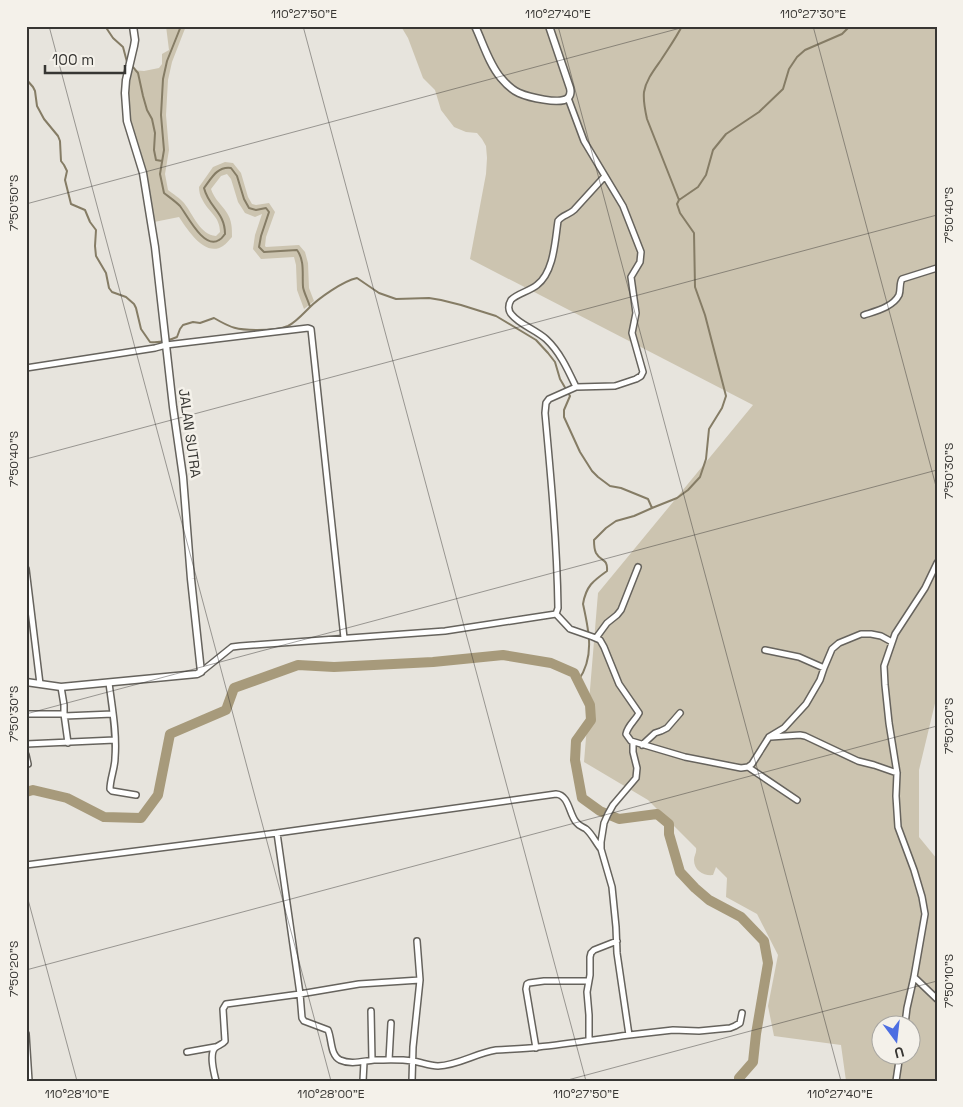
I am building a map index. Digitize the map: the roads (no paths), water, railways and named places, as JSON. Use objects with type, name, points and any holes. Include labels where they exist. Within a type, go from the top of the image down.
[{"type":"street","name":"JALAN SUTRA","points":[[133,26],[135,40],[125,93],[127,121],[140,162],[155,247],[183,477],[201,672]]},
{"type":"street","points":[[475,26],[492,65],[500,78],[510,88],[526,96],[559,101],[568,98],[571,92],[549,26]]},
{"type":"street","points":[[556,614],[558,608],[558,572],[545,413],[546,403],[549,399],[571,390],[614,386],[636,379],[641,376],[642,372],[632,333],[636,313],[631,277],[640,262],[641,252],[622,206],[584,140],[568,98]]},
{"type":"street","points":[[571,390],[565,364],[555,348],[545,338],[512,315],[509,305],[513,298],[534,288],[547,274],[552,261],[558,221],[574,210],[605,176]]},
{"type":"street","points":[[864,315],[882,309],[891,303],[899,294],[902,279],[937,268]]},
{"type":"street","points":[[26,368],[155,348],[166,342],[311,329],[344,638]]},
{"type":"street","points":[[906,1014],[925,914],[914,870],[898,826],[897,773],[889,723],[884,666],[892,642],[937,563]]},
{"type":"street","points":[[595,638],[607,622],[621,610],[638,566]]},
{"type":"street","points":[[26,568],[40,684]]},
{"type":"street","points":[[26,682],[61,687],[197,674],[232,648],[240,646],[445,631],[556,614]]},
{"type":"street","points":[[556,614],[570,630],[600,640],[619,684],[638,713],[636,719],[627,728],[627,737],[633,742],[685,758],[741,768],[748,767],[797,800]]},
{"type":"street","points":[[748,767],[769,738],[784,728],[806,704],[820,680],[832,650],[839,642],[861,634],[871,634],[881,636],[892,642]]},
{"type":"street","points":[[765,650],[798,657],[824,668]]},
{"type":"street","points":[[108,683],[115,740],[115,758],[110,789],[136,795]]},
{"type":"street","points":[[61,687],[68,742]]},
{"type":"street","points":[[642,745],[655,733],[667,728],[680,713]]},
{"type":"street","points":[[26,714],[113,714]]},
{"type":"street","points":[[769,738],[805,736],[858,761],[897,773]]},
{"type":"street","points":[[26,744],[115,740]]},
{"type":"street","points":[[600,849],[604,823],[608,814],[613,805],[636,778],[637,768],[633,752],[633,742]]},
{"type":"street","points":[[26,754],[28,764]]},
{"type":"street","points":[[26,865],[277,834],[560,794],[564,797],[578,824],[591,834],[600,849],[612,887],[617,954],[629,1035]]},
{"type":"street","points":[[277,834],[302,1018],[304,1021],[328,1030],[333,1053],[340,1060],[347,1062],[372,1060],[412,1061],[438,1066],[468,1060],[480,1053],[487,1052],[536,1048],[673,1030],[699,1031],[730,1028],[740,1023],[742,1013]]},
{"type":"street","points":[[412,1081],[412,1061],[420,980],[416,941]]},
{"type":"street","points":[[589,1040],[587,992],[591,953],[616,941]]},
{"type":"street","points":[[914,977],[937,999]]},
{"type":"street","points":[[187,1052],[216,1047],[225,1041],[223,1009],[226,1004],[359,984],[420,980]]},
{"type":"street","points":[[536,1048],[526,989],[527,984],[544,981],[588,981]]},
{"type":"street","points":[[371,1011],[372,1060]]},
{"type":"street","points":[[389,1060],[391,1023]]},
{"type":"street","points":[[26,1034],[28,1081]]},
{"type":"street","points":[[216,1047],[212,1052],[216,1081]]},
{"type":"street","points":[[363,1081],[364,1062]]},
{"type":"street","points":[[896,1081],[899,1064]]},
{"type":"waterway","points":[[105,26],[113,38],[123,47],[128,63]]},
{"type":"waterway","points":[[181,26],[167,61],[163,79],[161,115],[164,150],[160,174],[164,193],[180,206],[202,236],[213,242],[219,240],[225,234],[222,220],[209,201],[204,188],[218,171],[231,168],[237,176],[244,199],[249,208],[256,210],[266,208],[269,212],[259,247],[264,252],[297,250],[300,254],[303,287],[310,307]]},
{"type":"waterway","points":[[652,508],[677,498],[688,490],[700,477],[706,459],[709,429],[722,408],[726,396],[705,315],[695,287],[694,233],[680,213],[677,204],[679,200],[647,119],[644,105],[644,92],[648,79],[682,26]]},
{"type":"waterway","points":[[679,200],[698,187],[706,175],[713,150],[726,134],[759,112],[783,89],[789,69],[797,57],[805,50],[842,34],[850,26]]},
{"type":"waterway","points":[[132,66],[138,73],[147,110],[152,119],[155,133],[154,150],[156,160],[162,161]]},
{"type":"waterway","points":[[26,79],[35,91],[37,106],[44,119],[60,141],[61,161],[67,171],[65,180],[71,204],[85,210],[96,230],[96,256],[106,273],[109,288],[112,292],[126,297],[134,304],[141,329],[150,342],[167,341],[177,337],[183,325],[193,322],[200,323],[214,318],[234,328],[244,330],[269,330],[288,326],[332,290],[357,278],[379,293],[396,299],[429,298],[441,300],[496,316],[536,340],[548,353],[555,362],[560,379],[570,396],[564,410],[564,417],[580,452],[592,471],[610,486],[621,488],[648,499],[652,508],[616,521],[594,540],[595,551],[605,562],[607,571],[591,584],[584,598],[583,604],[589,634],[589,653],[587,663],[578,681]]},
{"type":"waterway","points":[[26,792],[33,790],[67,798],[104,817],[141,818],[158,795],[170,734],[226,710],[234,688],[298,665],[334,667],[433,662],[503,655],[551,663],[574,673],[590,705],[591,720],[576,741],[575,760],[582,798],[600,811],[619,819],[657,814],[669,824],[669,834],[680,872],[709,900],[741,917],[764,941],[768,963],[753,1062],[739,1078],[740,1081]]}]
